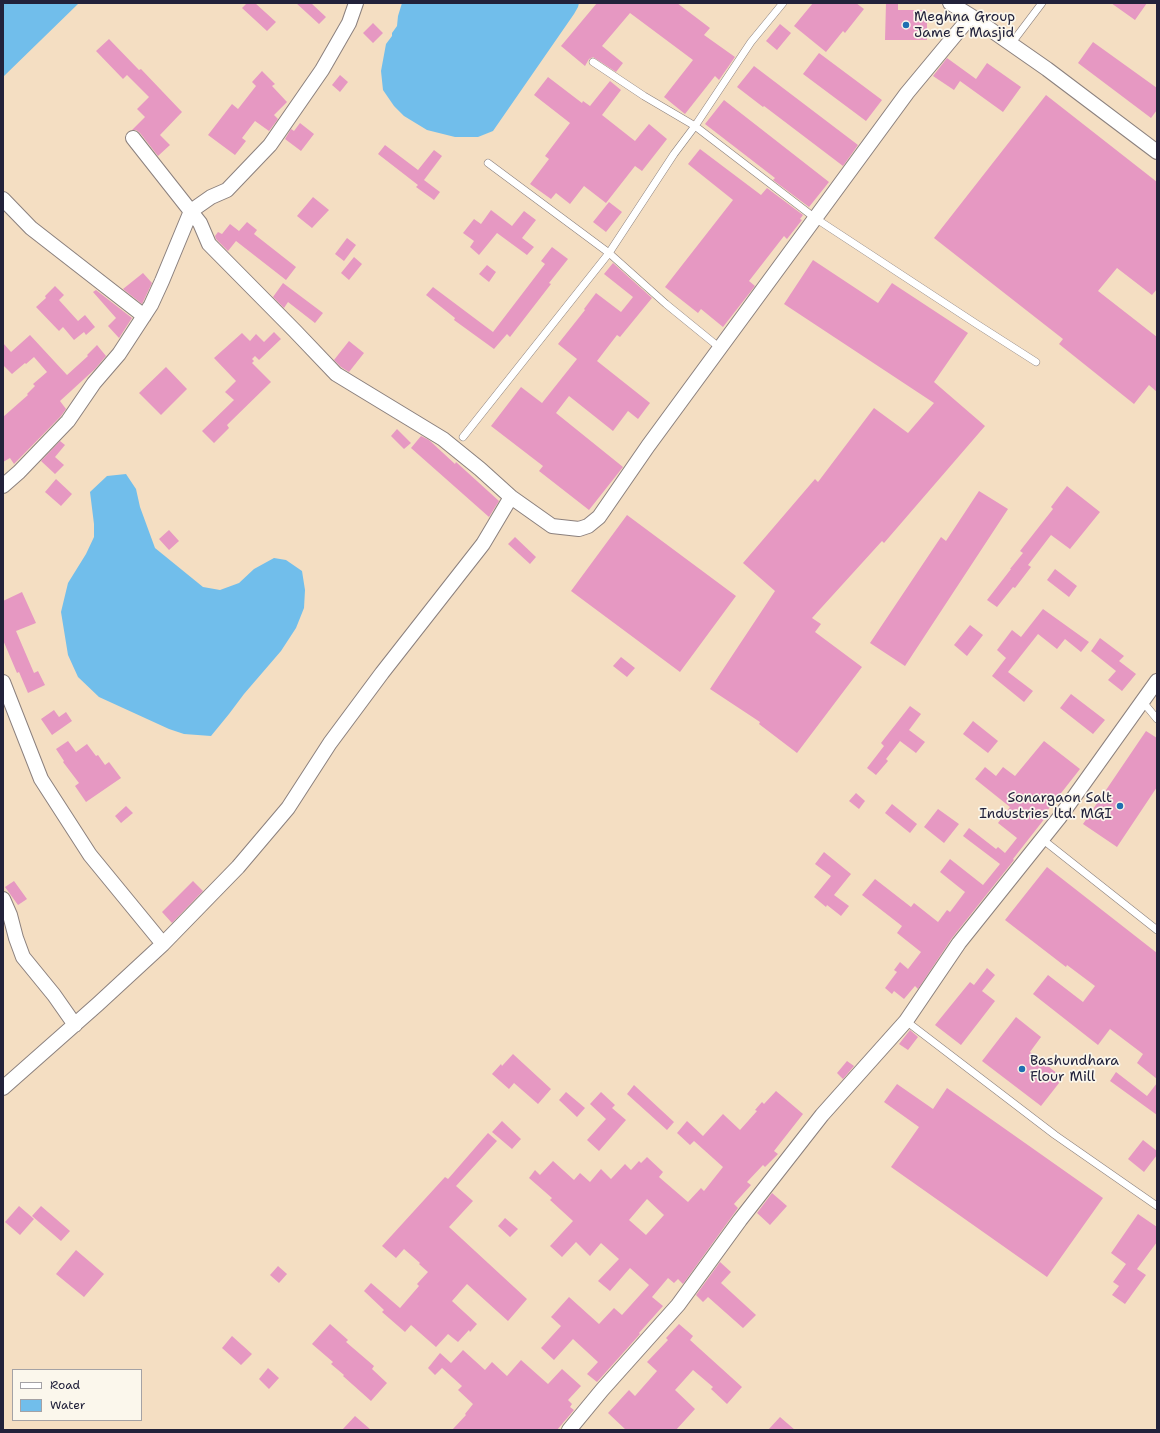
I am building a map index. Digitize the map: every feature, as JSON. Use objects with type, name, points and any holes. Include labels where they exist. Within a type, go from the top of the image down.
[{"type":"street","points":[[3,486],[19,472],[68,421],[94,383],[119,354],[151,306],[190,211],[211,197],[227,190],[270,145],[322,70],[349,22],[356,3]]},
{"type":"street","points":[[950,3],[1047,69],[1157,152]]},
{"type":"street","points":[[133,138],[200,223],[209,244],[336,374],[443,439],[511,496],[552,526],[579,529],[588,526],[599,517],[648,446],[907,93],[971,16]]},
{"type":"street","points":[[3,199],[31,228],[144,316]]},
{"type":"street","points":[[3,1088],[75,1025],[163,944],[238,867],[288,808],[335,736],[382,673],[483,544],[511,496]]},
{"type":"street","points":[[569,1430],[602,1390],[678,1305],[740,1220],[822,1114],[906,1021],[959,944],[1063,812],[1157,681]]},
{"type":"street","points":[[3,682],[41,779],[90,855],[163,944]]},
{"type":"street","points":[[3,899],[24,957],[75,1025]]},
{"type":"lane","points":[[463,437],[609,253],[674,154],[695,126],[751,42],[783,3]]},
{"type":"lane","points":[[1011,44],[1042,3]]},
{"type":"lane","points":[[593,62],[644,96],[695,126],[815,218],[1036,362]]},
{"type":"lane","points":[[488,163],[609,253],[666,304],[720,348]]},
{"type":"lane","points":[[1142,702],[1157,719]]},
{"type":"lane","points":[[1042,839],[1157,930]]},
{"type":"lane","points":[[906,1021],[1055,1134],[1157,1206]]},
{"type":"water","points":[[3,3],[79,3],[3,77]]},
{"type":"water","points":[[402,3],[579,3],[574,14],[493,131],[478,137],[455,137],[427,130],[404,116],[394,106],[383,90],[381,71],[386,44],[397,26]]},
{"type":"water","points":[[126,474],[136,489],[140,507],[155,548],[203,587],[220,590],[239,583],[254,569],[274,558],[286,560],[302,571],[305,590],[304,608],[296,628],[281,651],[244,694],[211,736],[184,734],[169,729],[99,697],[78,677],[68,655],[61,612],[68,583],[86,554],[94,537],[90,492],[107,476]]},
{"type":"building","points":[[247,3],[255,3],[276,22],[267,31],[242,8]]},
{"type":"building","points":[[296,3],[311,3],[326,17],[319,24]]},
{"type":"building","points":[[597,3],[677,3],[710,28],[704,35],[735,57],[719,80],[715,76],[685,114],[664,97],[693,60],[630,13],[602,46],[623,63],[616,72],[593,57],[589,59],[585,66],[561,46]]},
{"type":"building","points":[[813,3],[856,3],[864,9],[845,33],[843,31],[826,52],[794,26]]},
{"type":"building","name":"Meghna Group Jame E Masjid","points":[[886,3],[898,3],[898,10],[927,10],[927,40],[885,40]]},
{"type":"building","points":[[1111,3],[1147,3],[1135,20]]},
{"type":"building","points":[[373,23],[383,33],[373,43],[363,33]]},
{"type":"building","points":[[780,24],[791,33],[777,50],[766,41]]},
{"type":"building","points":[[109,39],[139,70],[141,69],[182,112],[160,135],[170,145],[158,156],[140,133],[136,130],[132,130],[145,117],[137,109],[149,97],[127,75],[123,79],[96,51]]},
{"type":"building","points":[[1093,42],[1157,88],[1157,110],[1151,118],[1078,63]]},
{"type":"building","points":[[819,53],[882,100],[866,121],[803,74]]},
{"type":"building","points":[[947,58],[976,79],[987,63],[1021,87],[1003,112],[960,81],[954,90],[933,76]]},
{"type":"building","points":[[754,66],[858,145],[843,166],[737,87]]},
{"type":"building","points":[[262,71],[275,84],[272,86],[287,102],[274,115],[278,119],[269,131],[255,121],[242,138],[246,141],[235,155],[208,135],[232,104],[238,109],[256,86],[252,82]]},
{"type":"building","points":[[340,75],[348,82],[340,92],[332,85]]},
{"type":"building","points":[[548,77],[582,103],[583,101],[590,106],[610,81],[621,90],[602,115],[635,141],[649,124],[667,139],[642,171],[635,166],[606,203],[584,186],[570,204],[556,193],[551,199],[530,184],[549,159],[545,156],[570,123],[534,95]]},
{"type":"building","points":[[1046,95],[1157,182],[1157,289],[1152,295],[1117,268],[1098,291],[1157,337],[1157,392],[1149,385],[1134,404],[1059,344],[1063,339],[934,238]]},
{"type":"building","points":[[724,100],[829,182],[809,207],[773,180],[775,178],[705,124]]},
{"type":"building","points":[[300,123],[314,134],[301,151],[285,139],[291,129],[294,131]]},
{"type":"building","points":[[385,145],[418,170],[434,150],[442,156],[424,180],[440,192],[434,200],[416,187],[418,185],[378,154]]},
{"type":"building","points":[[700,149],[761,195],[767,188],[803,215],[800,219],[802,220],[787,239],[784,236],[749,281],[755,286],[723,327],[701,309],[698,313],[665,287],[733,200],[688,164]]},
{"type":"building","points":[[313,197],[329,210],[312,228],[297,216]]},
{"type":"building","points":[[609,202],[622,212],[606,232],[593,222]]},
{"type":"building","points":[[491,210],[512,226],[524,211],[536,220],[522,238],[534,247],[527,255],[497,233],[479,255],[470,247],[474,241],[463,233],[474,219],[481,224]]},
{"type":"building","points":[[247,222],[257,230],[254,234],[296,267],[286,280],[236,241],[228,251],[216,239],[215,236],[218,232],[222,234],[230,224],[239,231]]},
{"type":"building","points":[[347,238],[356,245],[344,261],[335,254]]},
{"type":"building","points":[[552,247],[568,259],[549,283],[551,284],[510,337],[507,334],[494,349],[454,320],[455,318],[426,295],[433,287],[493,332],[545,264],[541,261]]},
{"type":"building","points":[[354,257],[362,264],[349,280],[341,273]]},
{"type":"building","points":[[813,260],[878,303],[892,283],[968,333],[934,382],[985,426],[884,543],[882,541],[812,618],[821,624],[815,632],[862,667],[797,753],[759,724],[760,722],[710,689],[775,591],[743,563],[815,479],[818,482],[874,408],[908,433],[934,403],[784,304]]},
{"type":"building","points":[[613,263],[652,298],[620,337],[617,335],[597,361],[650,403],[638,419],[628,411],[613,431],[569,396],[556,413],[623,467],[589,510],[539,471],[543,466],[491,426],[521,387],[542,403],[577,359],[558,344],[585,310],[584,309],[596,293],[621,312],[633,297],[604,274]]},
{"type":"building","points":[[487,265],[496,272],[489,282],[479,274]]},
{"type":"building","points":[[143,273],[152,283],[142,304],[123,289]]},
{"type":"building","points":[[283,283],[323,313],[315,323],[288,302],[284,308],[273,297]]},
{"type":"building","points":[[55,286],[64,295],[59,300],[78,321],[85,315],[95,327],[86,335],[84,332],[74,340],[63,327],[59,331],[36,307],[46,298],[45,296]]},
{"type":"building","points":[[96,290],[132,318],[119,338],[108,326],[116,318],[93,292]]},
{"type":"building","points":[[274,332],[281,339],[259,360],[255,356],[252,359],[254,361],[252,363],[271,382],[227,425],[229,428],[214,443],[202,431],[234,400],[225,392],[236,381],[214,358],[242,333],[250,341],[256,334],[264,342]]},
{"type":"building","points":[[30,335],[67,375],[88,356],[87,355],[97,345],[106,356],[95,369],[60,401],[66,409],[61,416],[14,464],[10,458],[3,462],[3,417],[28,395],[27,394],[35,386],[33,384],[47,372],[34,357],[12,374],[3,365],[3,343],[11,352]]},
{"type":"building","points":[[349,341],[364,353],[349,372],[334,360]]},
{"type":"building","points":[[166,367],[187,389],[161,415],[139,393]]},
{"type":"building","points":[[397,429],[411,443],[404,449],[391,436]]},
{"type":"building","points":[[421,436],[429,440],[455,464],[456,462],[499,501],[489,517],[411,448]]},
{"type":"building","points":[[60,441],[65,445],[55,457],[64,465],[55,474],[41,461]]},
{"type":"building","points":[[56,479],[72,494],[61,506],[45,492]]},
{"type":"building","points":[[1067,486],[1100,512],[1070,549],[1051,535],[1028,565],[1031,567],[1015,588],[1013,587],[997,607],[987,600],[1023,553],[1020,551],[1053,509],[1051,507]]},
{"type":"building","points":[[979,491],[1008,509],[905,666],[870,643],[941,537],[946,541]]},
{"type":"building","points":[[627,515],[736,596],[680,672],[571,591]]},
{"type":"building","points":[[169,530],[179,541],[169,550],[159,539]]},
{"type":"building","points":[[515,537],[536,557],[530,564],[508,544]]},
{"type":"building","points":[[1055,569],[1077,586],[1069,597],[1047,580]]},
{"type":"building","points":[[22,592],[36,623],[16,631],[34,673],[38,671],[45,685],[28,693],[19,672],[17,673],[3,640],[3,601]]},
{"type":"building","points":[[1043,609],[1089,642],[1081,652],[1065,639],[1057,649],[1038,634],[1008,672],[1033,691],[1024,702],[992,676],[1006,658],[997,650],[1012,630],[1021,637]]},
{"type":"building","points":[[970,625],[983,635],[967,656],[954,645]]},
{"type":"building","points":[[1100,638],[1124,656],[1119,661],[1136,674],[1122,691],[1108,680],[1116,671],[1091,651]]},
{"type":"building","points":[[621,657],[635,668],[627,677],[613,666]]},
{"type":"building","points":[[1071,694],[1105,720],[1093,734],[1060,708]]},
{"type":"building","points":[[910,706],[921,714],[909,730],[925,742],[916,753],[900,741],[886,759],[888,761],[876,775],[867,768],[884,746],[881,743]]},
{"type":"building","points":[[54,710],[59,717],[66,712],[72,721],[52,735],[41,719]]},
{"type":"building","points":[[973,721],[998,741],[988,753],[963,734]]},
{"type":"building","name":"Sonargaon Salt Industries ltd. MGI","points":[[1146,731],[1157,738],[1157,787],[1117,847],[1083,824]]},
{"type":"building","points":[[68,741],[76,752],[87,744],[105,765],[109,762],[121,778],[86,802],[75,786],[79,783],[63,762],[64,761],[56,749]]},
{"type":"building","points":[[1044,741],[1080,769],[1047,811],[1049,813],[1013,859],[1014,860],[952,938],[918,989],[915,986],[904,999],[894,991],[892,994],[885,988],[897,972],[894,970],[900,962],[908,969],[921,952],[897,933],[902,926],[862,895],[875,879],[911,907],[914,903],[938,922],[947,910],[950,912],[965,892],[940,872],[950,859],[983,885],[1000,864],[963,836],[969,828],[996,849],[998,847],[1005,853],[1017,838],[998,823],[1010,807],[975,779],[985,767],[996,776],[1003,767],[1015,776]]},
{"type":"building","points":[[856,793],[865,801],[859,809],[849,801]]},
{"type":"building","points":[[892,804],[917,824],[910,833],[885,813]]},
{"type":"building","points":[[126,806],[133,813],[121,823],[115,816]]},
{"type":"building","points":[[938,809],[959,824],[944,843],[924,827]]},
{"type":"building","points":[[824,852],[851,874],[834,895],[849,906],[841,916],[827,905],[826,907],[814,897],[831,876],[815,864]]},
{"type":"building","points":[[1047,867],[1157,953],[1157,1079],[1137,1063],[1143,1054],[1110,1029],[1098,1045],[1033,994],[1048,975],[1083,1002],[1095,986],[1067,965],[1066,967],[1005,920]]},
{"type":"building","points":[[14,881],[27,899],[18,905],[5,887]]},
{"type":"building","points":[[193,881],[203,891],[172,923],[162,912]]},
{"type":"building","points":[[987,968],[995,975],[982,991],[995,1001],[961,1045],[935,1025],[970,982],[974,985]]},
{"type":"building","name":"Bashundhara Flour Mill","points":[[1016,1017],[1041,1037],[1030,1052],[1063,1078],[1041,1106],[982,1061]]},
{"type":"building","points":[[910,1030],[918,1037],[908,1050],[899,1044]]},
{"type":"building","points":[[513,1054],[551,1089],[538,1104],[514,1083],[509,1089],[492,1074]]},
{"type":"building","points":[[847,1061],[854,1066],[843,1079],[837,1073]]},
{"type":"building","points":[[1116,1072],[1147,1096],[1157,1083],[1157,1115],[1110,1081]]},
{"type":"building","points":[[897,1084],[933,1109],[947,1088],[1103,1198],[1047,1277],[891,1167],[919,1127],[884,1102]]},
{"type":"building","points":[[634,1085],[674,1122],[667,1130],[627,1094]]},
{"type":"building","points":[[776,1091],[803,1114],[774,1151],[778,1154],[765,1167],[763,1165],[747,1182],[751,1185],[734,1204],[738,1208],[683,1284],[678,1279],[674,1283],[668,1278],[652,1297],[663,1306],[597,1382],[587,1374],[598,1362],[573,1339],[554,1360],[541,1348],[561,1326],[551,1317],[569,1297],[599,1324],[614,1308],[622,1315],[649,1285],[630,1268],[610,1291],[598,1281],[619,1259],[601,1243],[590,1256],[576,1242],[562,1257],[550,1246],[573,1221],[550,1200],[552,1198],[529,1178],[535,1170],[540,1175],[553,1161],[574,1180],[580,1173],[590,1182],[601,1169],[611,1179],[625,1164],[631,1170],[639,1161],[641,1163],[647,1157],[663,1172],[659,1177],[688,1202],[701,1188],[704,1191],[723,1167],[694,1141],[690,1145],[677,1133],[687,1121],[703,1136],[723,1114],[740,1130],[757,1111],[755,1110],[762,1102],[764,1104]],"holes":[[[647,1199],[664,1215],[646,1235],[629,1220]]]},
{"type":"building","points":[[566,1092],[585,1108],[577,1117],[559,1100]]},
{"type":"building","points":[[601,1092],[615,1105],[612,1108],[626,1120],[599,1151],[587,1140],[606,1119],[590,1104]]},
{"type":"building","points":[[502,1121],[521,1139],[512,1149],[492,1132]]},
{"type":"building","points":[[488,1133],[497,1141],[456,1186],[473,1201],[449,1227],[527,1299],[508,1321],[467,1284],[452,1301],[477,1324],[458,1342],[448,1334],[436,1347],[411,1325],[405,1332],[382,1312],[384,1310],[364,1291],[371,1283],[400,1308],[419,1286],[417,1284],[428,1272],[419,1264],[420,1263],[404,1249],[396,1258],[382,1246],[445,1177],[448,1179]]},
{"type":"building","points":[[1143,1140],[1157,1151],[1157,1155],[1144,1172],[1128,1159]]},
{"type":"building","points":[[772,1193],[787,1206],[770,1225],[757,1213]]},
{"type":"building","points":[[19,1206],[34,1219],[20,1235],[5,1222]]},
{"type":"building","points":[[41,1206],[70,1231],[61,1241],[32,1216]]},
{"type":"building","points":[[1138,1214],[1157,1227],[1157,1242],[1137,1269],[1146,1275],[1125,1304],[1112,1295],[1119,1286],[1113,1282],[1126,1264],[1111,1253]]},
{"type":"building","points":[[505,1218],[518,1229],[510,1237],[498,1226]]},
{"type":"building","points":[[76,1250],[104,1274],[84,1297],[56,1274]]},
{"type":"building","points":[[720,1262],[731,1272],[721,1283],[756,1315],[743,1328],[708,1297],[703,1302],[696,1295]]},
{"type":"building","points":[[278,1266],[287,1274],[279,1283],[270,1275]]},
{"type":"building","points":[[330,1324],[348,1340],[346,1342],[374,1366],[372,1369],[387,1383],[371,1401],[331,1364],[333,1362],[312,1344]]},
{"type":"building","points":[[679,1324],[693,1336],[690,1340],[742,1387],[727,1404],[711,1389],[713,1387],[693,1370],[675,1390],[695,1409],[676,1430],[626,1430],[608,1413],[629,1390],[635,1396],[657,1371],[647,1362],[668,1340],[666,1338]]},
{"type":"building","points":[[232,1336],[252,1354],[241,1365],[222,1348]]},
{"type":"building","points":[[463,1350],[485,1370],[492,1362],[507,1376],[521,1360],[548,1384],[562,1369],[581,1386],[568,1400],[572,1404],[570,1407],[574,1410],[557,1430],[452,1430],[466,1415],[465,1414],[473,1404],[458,1390],[462,1386],[442,1368],[435,1375],[428,1368],[440,1353],[451,1363]]},
{"type":"building","points":[[268,1368],[279,1378],[269,1389],[259,1379]]},
{"type":"building","points":[[355,1416],[371,1430],[342,1430]]},
{"type":"building","points":[[780,1417],[795,1430],[768,1430]]},
{"type":"place","name":"Meghna Group Jame E Masjid","points":[[906,25]]},
{"type":"place","name":"Sonargaon Salt Industries ltd. MGI","points":[[1120,806]]},
{"type":"place","name":"Bashundhara Flour Mill","points":[[1022,1069]]}]
